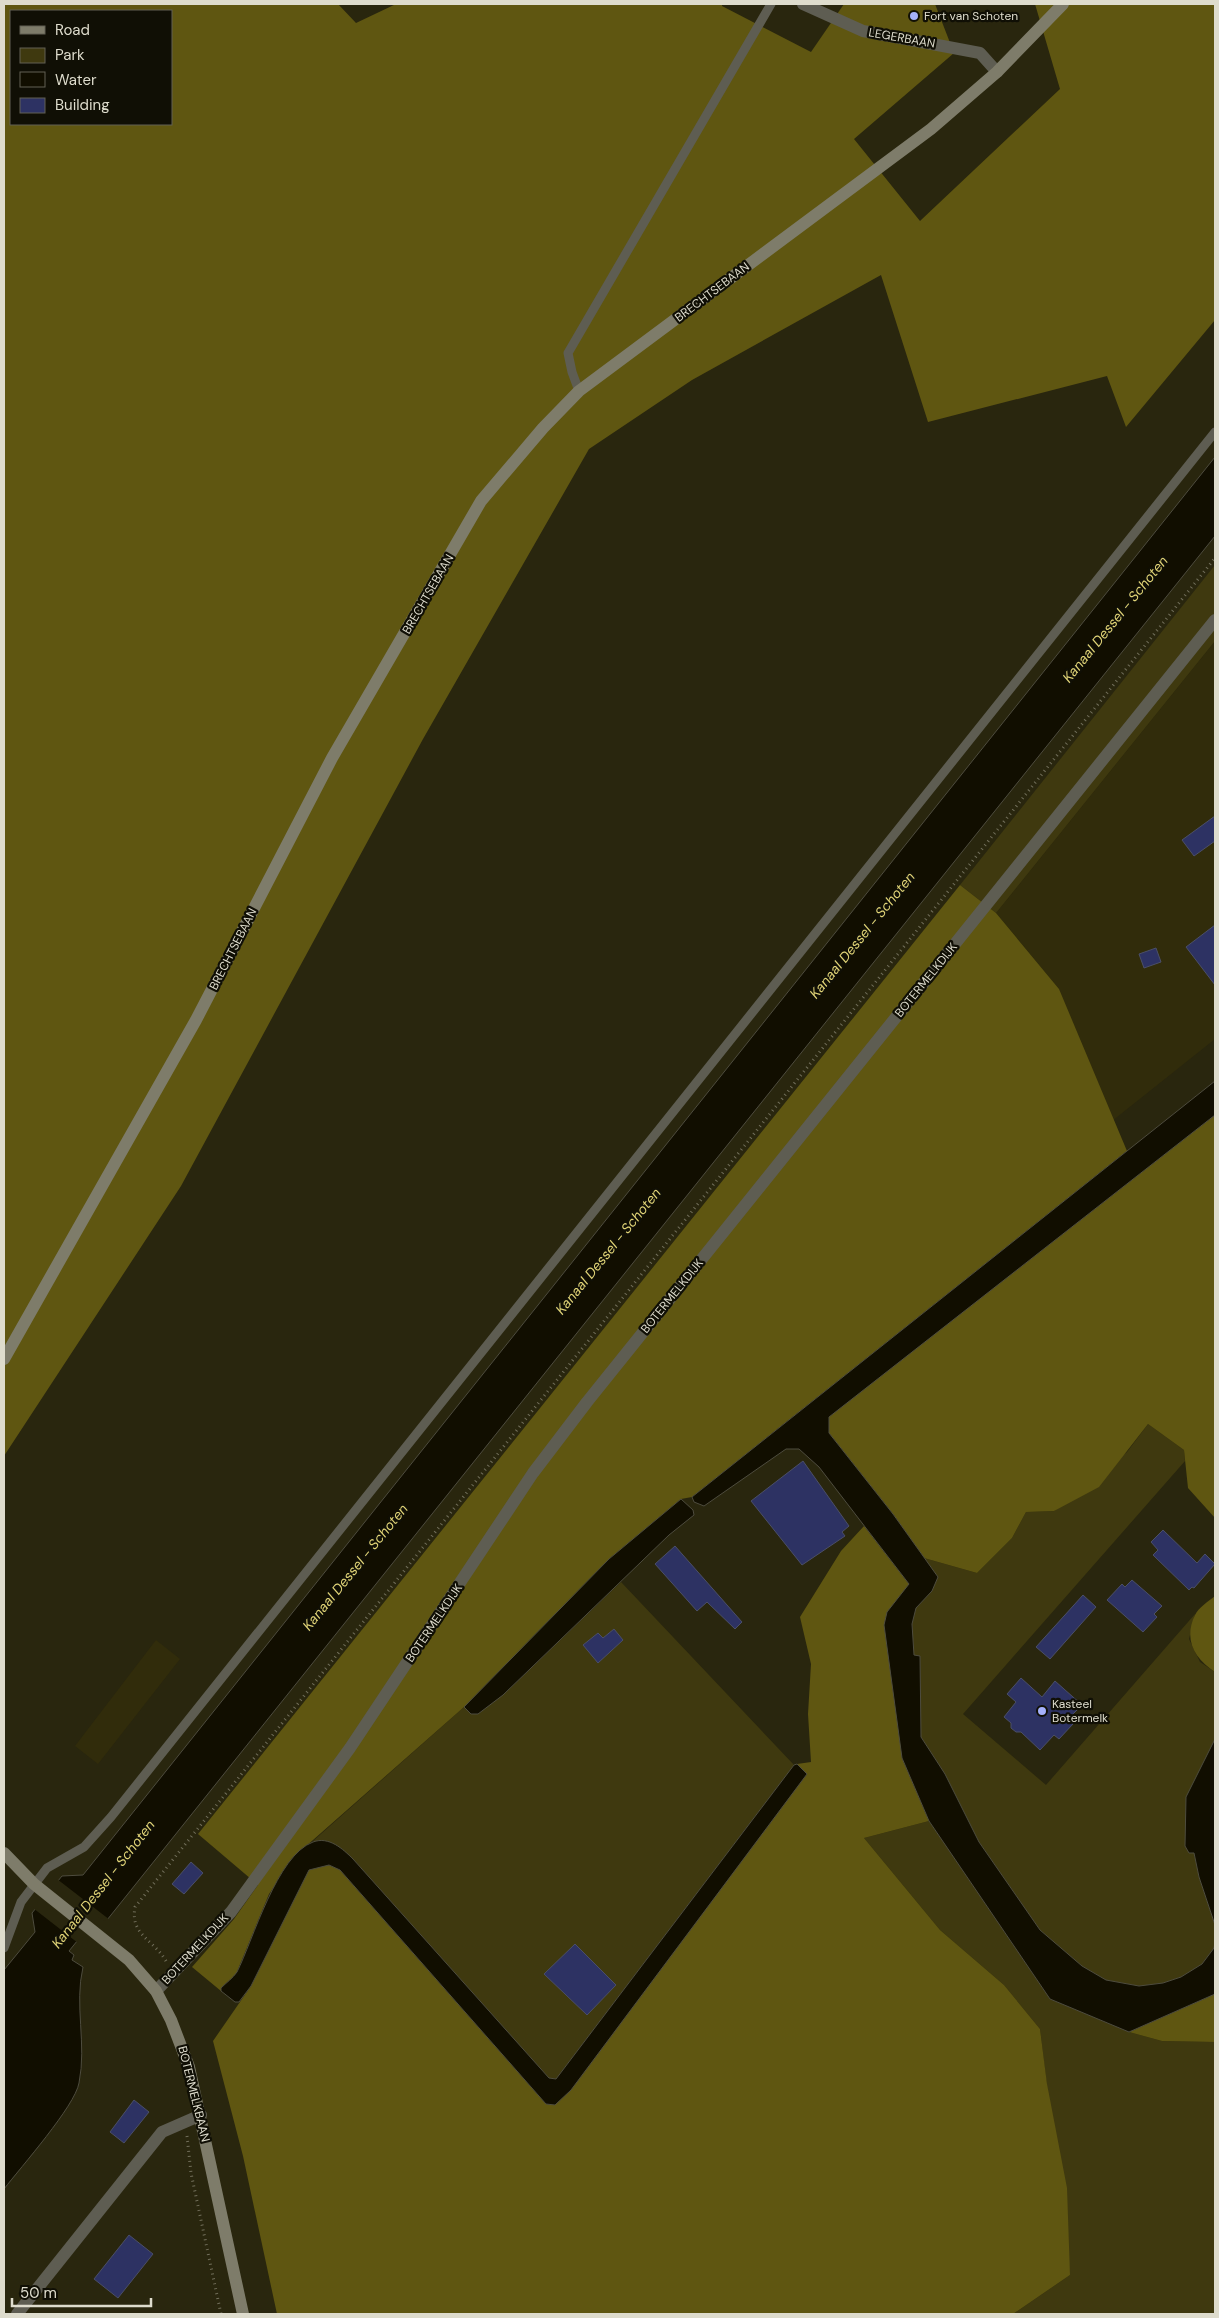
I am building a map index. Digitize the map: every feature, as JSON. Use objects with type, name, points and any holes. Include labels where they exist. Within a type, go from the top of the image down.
[{"type":"main road","name":"BRECHTSEBAAN","points":[[4,1359],[196,1020],[332,758],[481,501],[543,428],[579,391],[931,129],[998,72],[1063,4]]},
{"type":"main road","name":"BOTERMELKBAAN","points":[[4,1853],[39,1888],[129,1960],[156,1991],[182,2046],[201,2115],[244,2314]]},
{"type":"street","name":"LEGERBAAN","points":[[803,4],[863,31],[980,53],[998,72]]},
{"type":"street","name":"BOTERMELKDIJK","points":[[156,1991],[231,1912],[350,1748],[533,1473],[587,1402],[1215,620]]},
{"type":"street","points":[[17,2314],[158,2136],[171,2127],[201,2115]]},
{"type":"lane","points":[[579,391],[568,353],[771,4]]},
{"type":"lane","points":[[4,1948],[21,1902],[39,1888],[47,1868],[84,1847],[111,1817],[1215,432]]},
{"type":"path","points":[[156,1991],[166,1962],[161,1952],[136,1929],[133,1918],[135,1907],[1215,558]]},
{"type":"path","points":[[186,2134],[191,2173],[221,2314]]},
{"type":"shaded area","points":[[4,4],[338,4],[356,23],[396,4],[722,4],[722,6],[811,52],[844,4],[935,4],[954,53],[854,139],[920,221],[1060,89],[1035,4],[1215,4],[1215,320],[1126,427],[1107,376],[928,422],[881,275],[692,380],[589,449],[423,739],[181,1186],[4,1456]]},
{"type":"shaded area","points":[[1215,641],[1215,1039],[1092,1137],[1059,989],[996,913]]},
{"type":"shaded area","points":[[960,885],[996,913],[1059,989],[1127,1151],[692,1497],[681,1499],[609,1559],[464,1707],[296,1855],[269,1894],[236,1974],[221,1988],[221,1991],[192,1967],[234,1919],[258,1885],[198,1834]]},
{"type":"shaded area","points":[[1215,1115],[1215,1518],[1188,1488],[1184,1450],[1148,1424],[1099,1487],[1054,1511],[1026,1512],[1012,1538],[977,1573],[924,1558],[893,1514],[829,1433],[829,1416]]},
{"type":"shaded area","points":[[864,1526],[909,1584],[902,1758],[929,1821],[864,1838],[940,1930],[1004,1985],[1040,2029],[1047,2084],[1067,2188],[1070,2275],[1013,2314],[277,2314],[243,2156],[213,2041],[251,1986],[309,1869],[329,1865],[340,1870],[546,2104],[807,1774],[797,1764],[811,1762],[808,1714],[811,1664],[800,1617],[841,1551]]},
{"type":"shaded area","points":[[1215,1596],[1215,1672],[1197,1655],[1193,1648],[1190,1633],[1196,1612]]},
{"type":"shaded area","points":[[156,1640],[180,1659],[98,1764],[75,1746]]},
{"type":"shaded area","points":[[1215,1994],[1215,2042],[1162,2041],[1129,2032]]},
{"type":"green space","points":[[1215,565],[1215,641],[996,913],[960,885]]},
{"type":"green space","points":[[1148,1424],[1184,1450],[1185,1461],[963,1714],[1046,1785],[1195,1614],[1189,1639],[1200,1662],[1215,1672],[1215,1739],[1194,1853],[1199,1877],[1215,1925],[1214,1948],[1202,1964],[1181,1977],[1163,1983],[1139,1986],[1106,1980],[1082,1966],[1040,1930],[979,1842],[945,1774],[921,1737],[920,1656],[914,1656],[912,1624],[916,1608],[932,1591],[928,1564],[924,1558],[977,1573],[1012,1538],[1026,1512],[1054,1511],[1127,1452]]},
{"type":"green space","points":[[621,1582],[794,1765],[556,2079],[549,2078],[353,1859],[313,1841],[464,1707],[471,1713],[503,1695]]},
{"type":"green space","points":[[929,1821],[1050,1999],[1129,2032],[1162,2041],[1215,2042],[1215,2314],[1013,2314],[1070,2275],[1040,2029],[1004,1985],[940,1930],[864,1838]]},
{"type":"water","name":"Kanaal Dessel - Schoten","points":[[1215,457],[1215,536],[107,1920],[99,1914],[69,1951],[74,1955],[72,1960],[83,1967],[80,1996],[82,2054],[79,2083],[58,2121],[4,2189],[4,1970],[35,1932],[32,1913],[62,1876],[83,1875]]},
{"type":"water","points":[[1215,1081],[1215,1115],[829,1417],[829,1433],[893,1514],[938,1577],[932,1591],[916,1608],[912,1624],[914,1655],[920,1656],[921,1737],[945,1774],[979,1842],[1040,1930],[1082,1966],[1106,1980],[1139,1986],[1163,1983],[1181,1977],[1202,1964],[1214,1948],[1215,1942],[1215,1994],[1129,2032],[1050,1999],[929,1821],[902,1758],[884,1625],[887,1612],[909,1584],[819,1467],[799,1449],[786,1449],[704,1506],[694,1502],[692,1497]]},
{"type":"water","points":[[681,1499],[693,1510],[694,1515],[669,1535],[503,1695],[478,1714],[471,1714],[464,1707],[609,1559]]},
{"type":"water","points":[[1215,1739],[1215,1925],[1199,1877],[1194,1853],[1189,1853],[1185,1846],[1186,1797]]},
{"type":"water","points":[[797,1764],[807,1774],[571,2090],[555,2105],[546,2104],[340,1870],[329,1865],[309,1870],[251,1986],[239,2002],[235,2002],[221,1991],[221,1988],[237,1972],[277,1880],[288,1863],[300,1850],[313,1842],[330,1842],[353,1859],[549,2078],[556,2079],[794,1765]]},
{"type":"pier","points":[[57,1879],[110,1920],[107,1922],[99,1917],[78,1943],[33,1908]]},
{"type":"building","points":[[1215,816],[1215,841],[1194,856],[1182,840]]},
{"type":"building","points":[[1215,925],[1215,985],[1186,947]]},
{"type":"building","points":[[1156,948],[1161,962],[1144,968],[1139,954]]},
{"type":"building","points":[[803,1461],[849,1526],[842,1532],[845,1536],[802,1565],[751,1501]]},
{"type":"building","points":[[1163,1530],[1197,1563],[1205,1554],[1215,1564],[1194,1588],[1192,1587],[1189,1590],[1153,1555],[1158,1550],[1151,1542]]},
{"type":"building","points":[[675,1546],[742,1622],[735,1629],[707,1602],[697,1611],[655,1564]]},
{"type":"building","points":[[1132,1580],[1162,1606],[1154,1614],[1157,1617],[1143,1632],[1107,1600],[1122,1584],[1125,1587]]},
{"type":"building","points":[[1083,1595],[1096,1607],[1050,1659],[1036,1647]]},
{"type":"building","points":[[614,1629],[623,1640],[598,1663],[583,1645],[598,1633],[603,1638]]},
{"type":"building","name":"Kasteel Botermelk","points":[[1021,1678],[1042,1697],[1055,1681],[1082,1705],[1068,1719],[1073,1724],[1059,1739],[1054,1735],[1040,1750],[1021,1732],[1016,1732],[1011,1728],[1011,1723],[1004,1717],[1016,1702],[1007,1694]]},
{"type":"building","points":[[191,1862],[203,1873],[184,1894],[172,1884]]},
{"type":"building","points":[[575,1944],[616,1985],[587,2015],[544,1974]]},
{"type":"building","points":[[134,2100],[149,2112],[124,2143],[110,2132]]},
{"type":"building","points":[[129,2235],[153,2254],[118,2298],[94,2279]]},
{"type":"place","name":"Fort van Schoten","points":[[914,16]]},
{"type":"place","name":"Kasteel Botermelk","points":[[1042,1711]]}]
